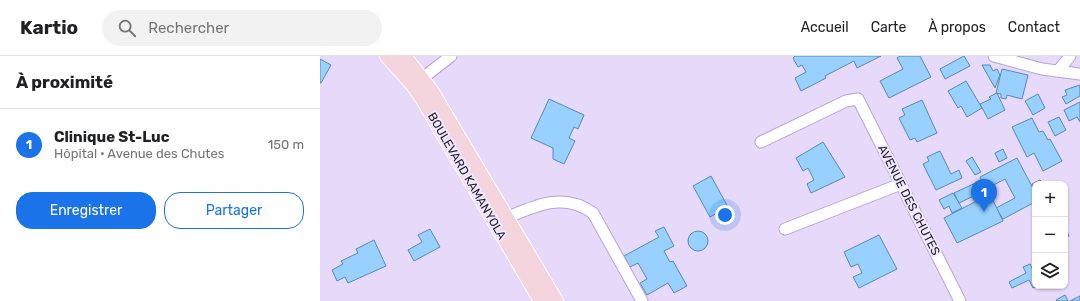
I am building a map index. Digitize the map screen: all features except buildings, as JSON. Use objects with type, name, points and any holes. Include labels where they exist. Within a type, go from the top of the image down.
[{"type":"main road","name":"BOULEVARD KAMANYOLA","points":[[387,56],[418,82]]},
{"type":"main road","name":"BOULEVARD KAMANYOLA","points":[[404,56],[501,221],[556,301]]},
{"type":"main road","name":"BOULEVARD KAMANYOLA","points":[[501,221],[541,301]]},
{"type":"street","points":[[418,82],[451,56]]},
{"type":"street","points":[[994,56],[1012,62],[1080,74]]},
{"type":"street","points":[[1058,71],[1070,56]]},
{"type":"street","name":"AVENUE DES CHUTES","points":[[761,142],[846,101],[858,99],[960,301]]},
{"type":"street","points":[[785,229],[901,184]]},
{"type":"street","points":[[501,221],[540,205],[556,201],[571,202],[584,207],[593,213],[642,301]]},
{"type":"place","name":"Clinique St-Luc","points":[[984,212]]}]
